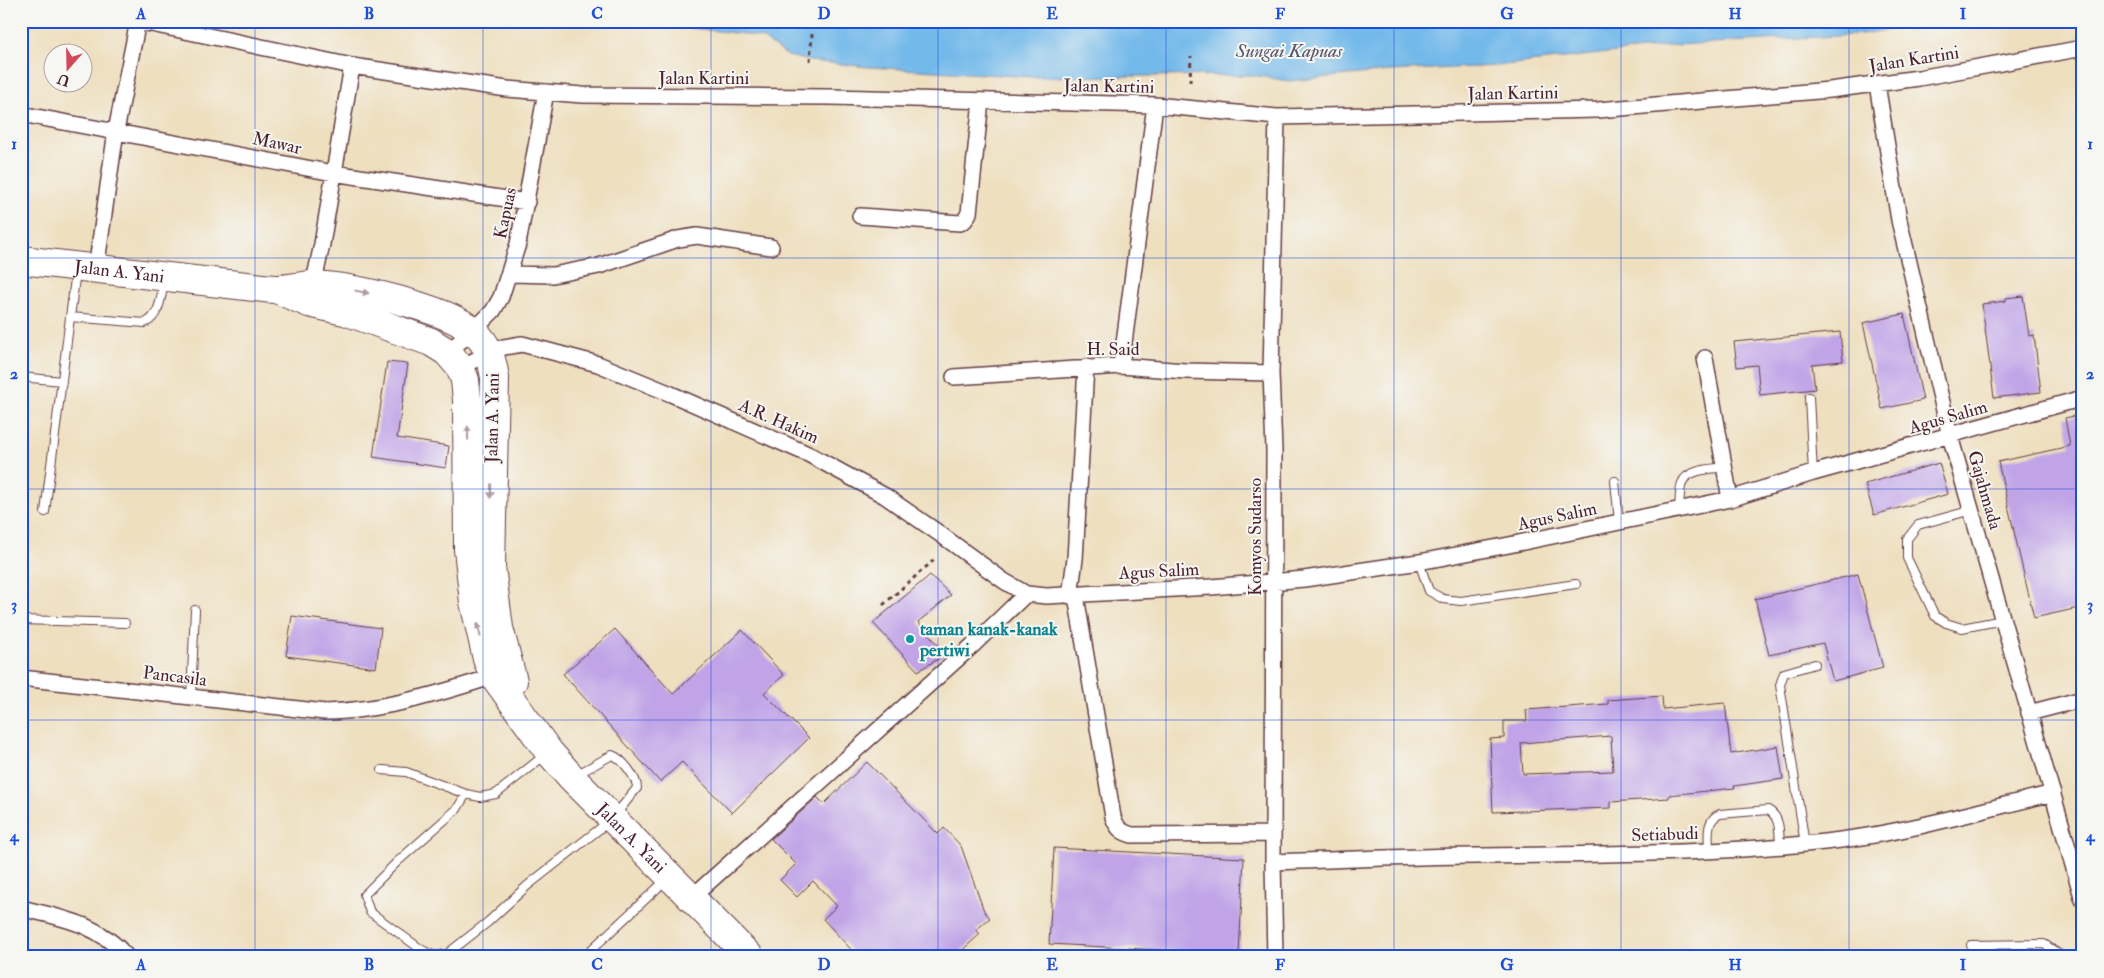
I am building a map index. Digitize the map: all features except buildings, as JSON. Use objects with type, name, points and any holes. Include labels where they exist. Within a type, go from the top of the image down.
[{"type":"highway","name":"Jalan A. Yani","points":[[21,260],[311,294],[385,297],[425,308],[458,322],[473,331],[491,353],[495,378],[491,567],[499,628],[502,673]]},
{"type":"highway","name":"Jalan A. Yani","points":[[311,294],[345,311],[431,342],[454,360],[465,380],[467,400],[468,549],[480,634],[502,673],[521,713],[549,752],[612,819],[750,957]]},
{"type":"street","name":"Jalan Kartini","points":[[137,21],[352,66],[507,89],[582,95],[745,96],[1155,105],[1277,117],[1598,110],[1830,90],[1877,84],[2083,48]]},
{"type":"street","points":[[86,268],[116,132],[137,21]]},
{"type":"street","points":[[311,294],[352,66]]},
{"type":"street","name":"Gajahmada","points":[[1877,84],[1899,220],[1950,436],[2083,900]]},
{"type":"street","name":"Kapuas","points":[[454,360],[473,331],[493,311],[501,297],[509,274],[527,202],[546,92]]},
{"type":"street","points":[[860,216],[960,223],[965,220],[969,212],[981,101]]},
{"type":"street","points":[[1121,366],[1155,105]]},
{"type":"street","name":"Mawar","points":[[21,114],[333,173],[527,202]]},
{"type":"street","name":"Komyos Sudarso","points":[[1275,957],[1273,862],[1274,582],[1271,373],[1277,117]]},
{"type":"street","points":[[509,274],[554,275],[599,266],[678,239],[697,236],[771,247]]},
{"type":"street","name":"A.R. Hakim","points":[[454,360],[491,353],[504,347],[522,344],[598,364],[810,455],[885,496],[1004,582],[1026,594]]},
{"type":"street","points":[[1705,358],[1730,499]]},
{"type":"street","name":"H. Said","points":[[954,377],[1121,366],[1185,371],[1271,373]]},
{"type":"street","points":[[1086,367],[1073,596],[1113,817],[1117,827],[1124,833],[1132,836],[1273,834]]},
{"type":"street","name":"Agus Salim","points":[[1026,594],[1073,596],[1274,582],[1419,562],[1730,499],[1813,473],[2083,398]]},
{"type":"street","points":[[691,898],[1026,594]]},
{"type":"street","name":"Pancasila","points":[[21,678],[325,712],[347,712],[454,689],[502,673]]},
{"type":"street","points":[[2029,713],[2083,699]]},
{"type":"street","name":"Setiabudi","points":[[1273,862],[1709,851],[1805,844],[1843,840],[1914,826],[2053,793]]},
{"type":"street","points":[[21,908],[72,921],[101,933],[127,957]]},
{"type":"lane","points":[[44,512],[70,317],[86,268]]},
{"type":"lane","points":[[70,317],[145,323],[152,320],[157,311],[166,278]]},
{"type":"lane","points":[[21,377],[62,381]]},
{"type":"lane","points":[[1808,398],[1813,473]]},
{"type":"lane","points":[[1680,510],[1682,483],[1685,477],[1693,473],[1725,467]]},
{"type":"lane","points":[[1615,481],[1619,522]]},
{"type":"lane","points":[[1972,510],[1918,524],[1906,539],[1907,558],[1935,616],[1946,623],[1962,628],[2003,620]]},
{"type":"lane","points":[[1419,562],[1429,591],[1443,599],[1461,601],[1576,584]]},
{"type":"lane","points":[[191,696],[195,610]]},
{"type":"lane","points":[[21,620],[125,623]]},
{"type":"lane","points":[[1805,844],[1780,685],[1784,673],[1815,664]]},
{"type":"lane","points":[[382,770],[406,772],[466,794],[480,797],[496,794],[549,752]]},
{"type":"lane","points":[[466,794],[457,809],[397,862],[364,895],[370,912],[422,950],[435,956],[447,954],[462,943],[527,886],[612,819],[637,788],[637,782],[618,757],[607,757],[572,778]]},
{"type":"lane","points":[[1709,851],[1710,822],[1713,817],[1720,814],[1768,810],[1774,813],[1778,821],[1780,846]]},
{"type":"lane","points":[[586,957],[592,949],[670,877]]},
{"type":"lane","points":[[1971,945],[2044,944],[2063,957]]},
{"type":"path","points":[[810,61],[812,34]]},
{"type":"path","points":[[1190,82],[1191,56]]},
{"type":"path","points":[[883,604],[934,560]]},
{"type":"water","name":"Sungai Kapuas","points":[[654,21],[1947,21],[1854,35],[1676,45],[1496,66],[1389,71],[1289,81],[1252,75],[1032,77],[869,67],[810,61],[788,56],[762,38],[744,34],[681,27]]},
{"type":"place","name":"taman kanak-kanak pertiwi","points":[[910,639]]}]
